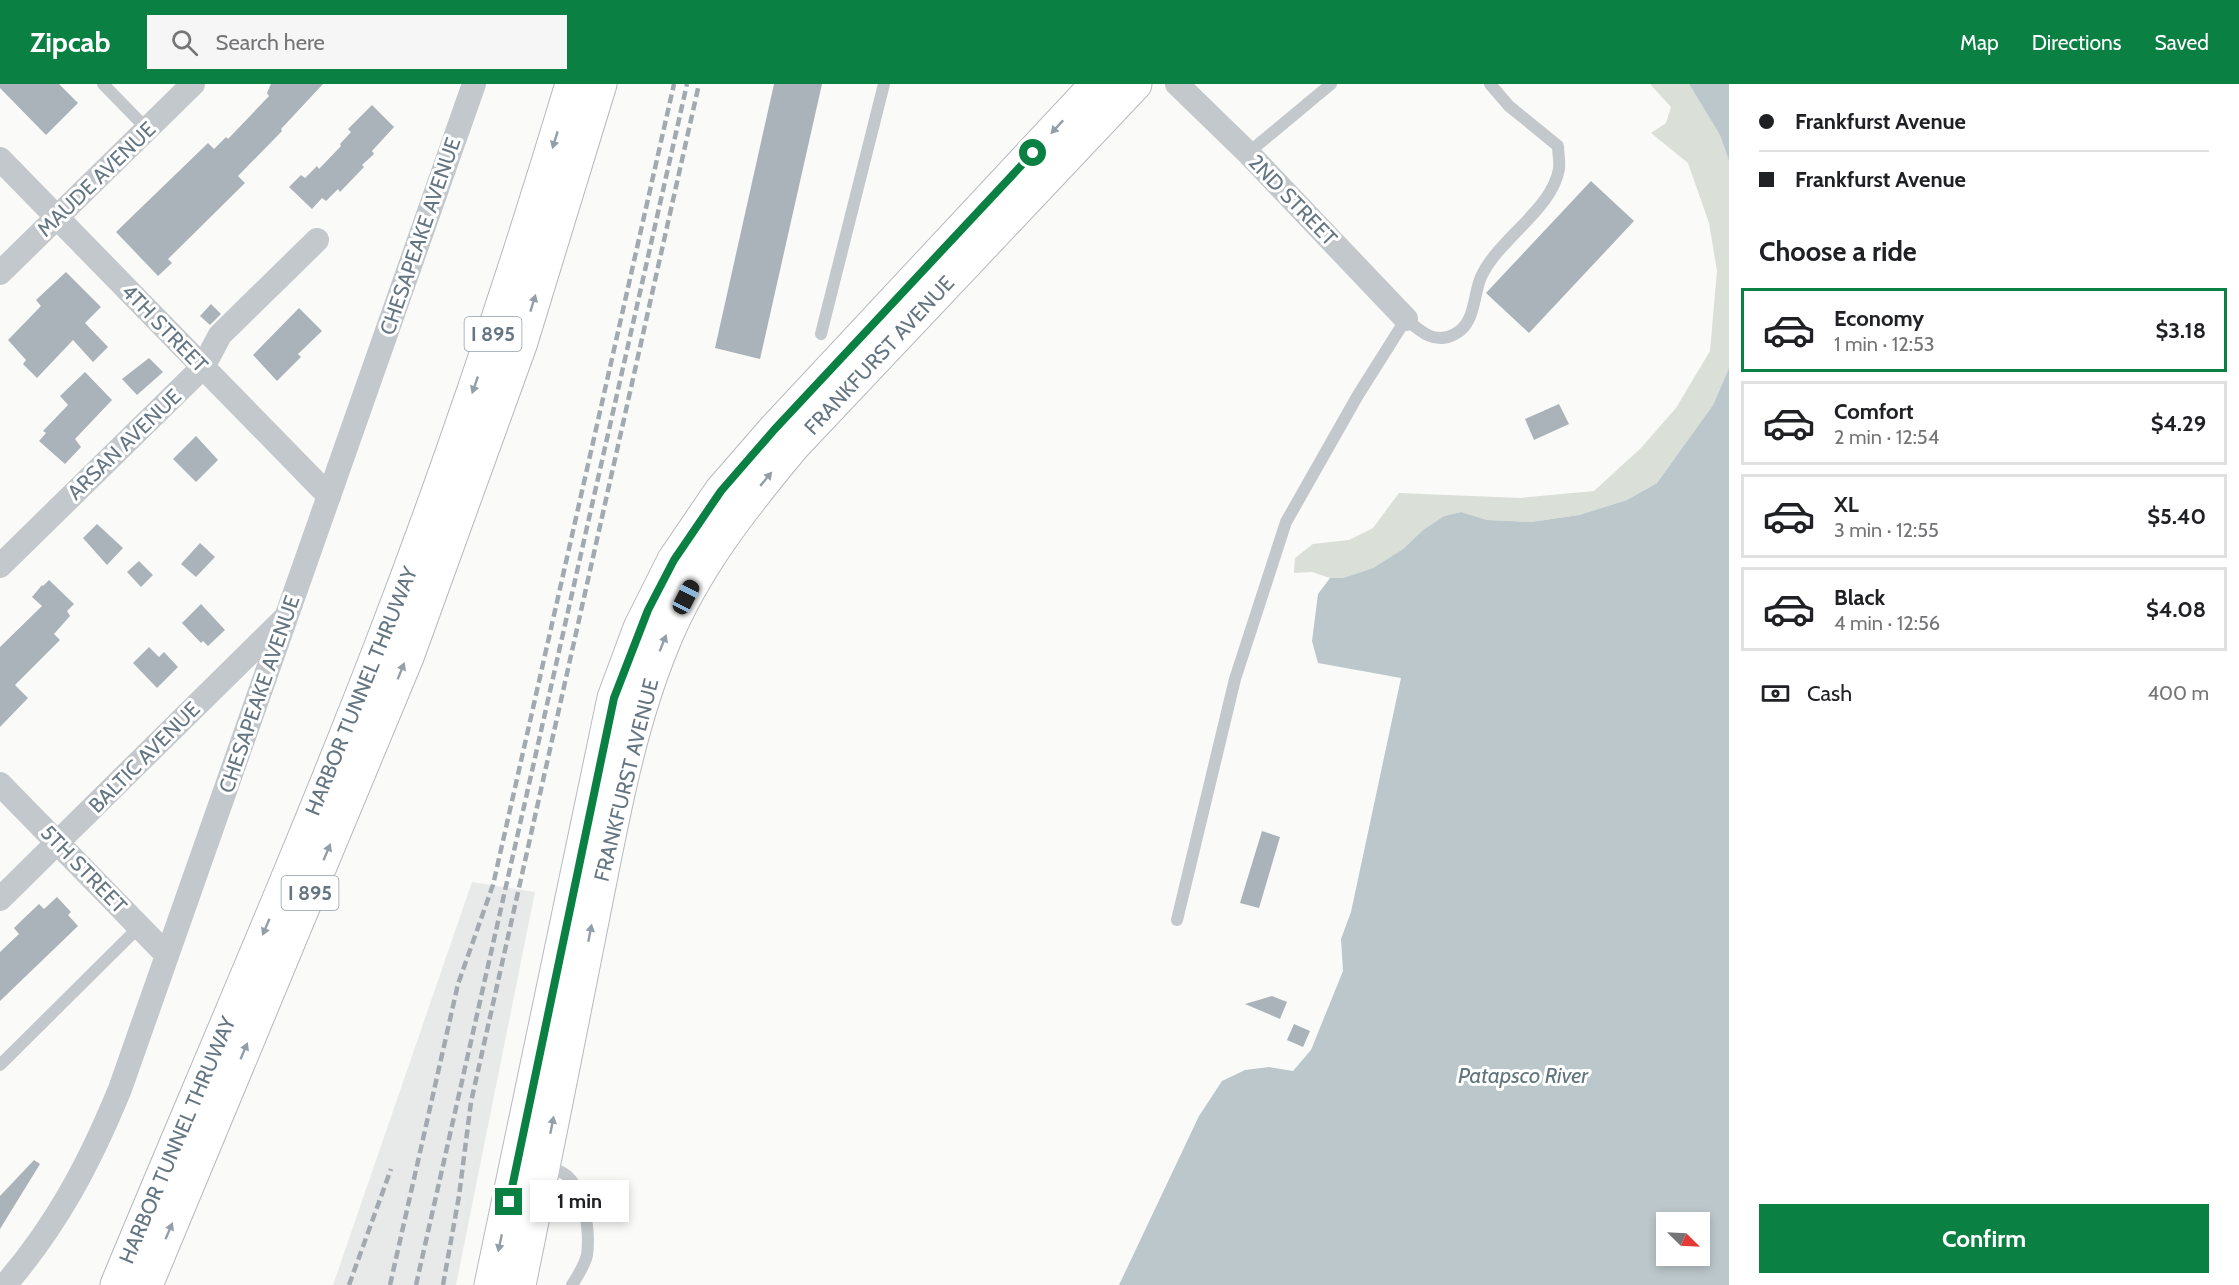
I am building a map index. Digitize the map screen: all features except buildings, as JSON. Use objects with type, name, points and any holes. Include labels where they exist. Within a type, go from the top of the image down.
[{"type":"main road","name":"HARBOR TUNNEL THRUWAY","points":[[117,1285],[384,638],[440,488],[492,337],[572,84]]},
{"type":"main road","name":"HARBOR TUNNEL THRUWAY","points":[[146,1285],[411,646],[520,345],[600,84]]},
{"type":"main road","name":"FRANKFURST AVENUE","points":[[519,1285],[530,1163],[614,698],[640,628],[674,560],[721,491],[774,430],[1097,84]]},
{"type":"main road","name":"FRANKFURST AVENUE","points":[[491,1285],[530,1163],[639,707],[664,640],[696,576],[741,508],[794,446],[1135,84]]},
{"type":"street","name":"MAUDE AVENUE","points":[[0,273],[193,84]]},
{"type":"street","name":"CHESAPEAKE AVENUE","points":[[5,1285],[55,1220],[79,1181],[120,1089],[474,84]]},
{"type":"street","name":"2ND STREET","points":[[1177,84],[1248,153],[1406,319]]},
{"type":"street","name":"4TH STREET","points":[[0,159],[329,496]]},
{"type":"street","name":"ARSAN AVENUE","points":[[0,566],[203,367],[220,335],[317,240]]},
{"type":"street","name":"BALTIC AVENUE","points":[[0,899],[288,615]]},
{"type":"street","name":"5TH STREET","points":[[0,783],[167,955]]},
{"type":"lane","points":[[102,84],[147,129]]},
{"type":"lane","points":[[821,334],[884,84]]},
{"type":"lane","points":[[1248,153],[1331,84]]},
{"type":"lane","points":[[1177,920],[1235,679],[1286,522],[1358,395],[1406,319],[1423,334],[1435,339],[1446,338],[1458,333],[1466,323],[1475,304],[1479,280],[1490,259],[1521,228],[1553,187],[1559,168],[1558,146],[1509,106],[1490,84]]},
{"type":"lane","points":[[0,1065],[140,927]]},
{"type":"lane","points":[[530,1163],[557,1169],[570,1179],[580,1194],[585,1208],[587,1256],[572,1285]]},
{"type":"shaded area","points":[[1650,84],[1689,84],[1720,135],[1729,161],[1729,368],[1713,405],[1657,483],[1627,500],[1579,515],[1531,522],[1487,520],[1461,512],[1444,516],[1423,530],[1403,549],[1373,568],[1343,578],[1330,578],[1312,572],[1294,573],[1295,558],[1313,544],[1349,540],[1373,528],[1399,493],[1520,498],[1594,491],[1641,448],[1676,408],[1710,351],[1717,271],[1709,223],[1688,163],[1651,133],[1666,123],[1671,107]]},
{"type":"shaded area","points":[[472,882],[535,892],[456,1285],[333,1285]]},
{"type":"water","points":[[1689,84],[1729,84],[1729,161],[1720,135]]},
{"type":"water","name":"Patapsco River","points":[[1729,368],[1729,1285],[1119,1285],[1199,1116],[1222,1081],[1245,1070],[1269,1067],[1293,1071],[1311,1050],[1343,971],[1341,939],[1351,912],[1401,678],[1318,663],[1312,641],[1318,594],[1330,578],[1343,578],[1373,568],[1403,549],[1423,530],[1444,516],[1461,512],[1487,520],[1531,522],[1579,515],[1627,500],[1657,483],[1713,405]]},
{"type":"railway","points":[[390,1285],[458,984],[493,885],[674,84]]},
{"type":"railway","points":[[416,1285],[687,84]]},
{"type":"railway","points":[[443,1285],[459,1196],[471,1102],[699,84]]},
{"type":"railway","points":[[349,1285],[391,1169]]},
{"type":"route","points":[[509,1202],[614,698],[648,610],[674,560],[721,491],[774,430],[1033,153]]}]
